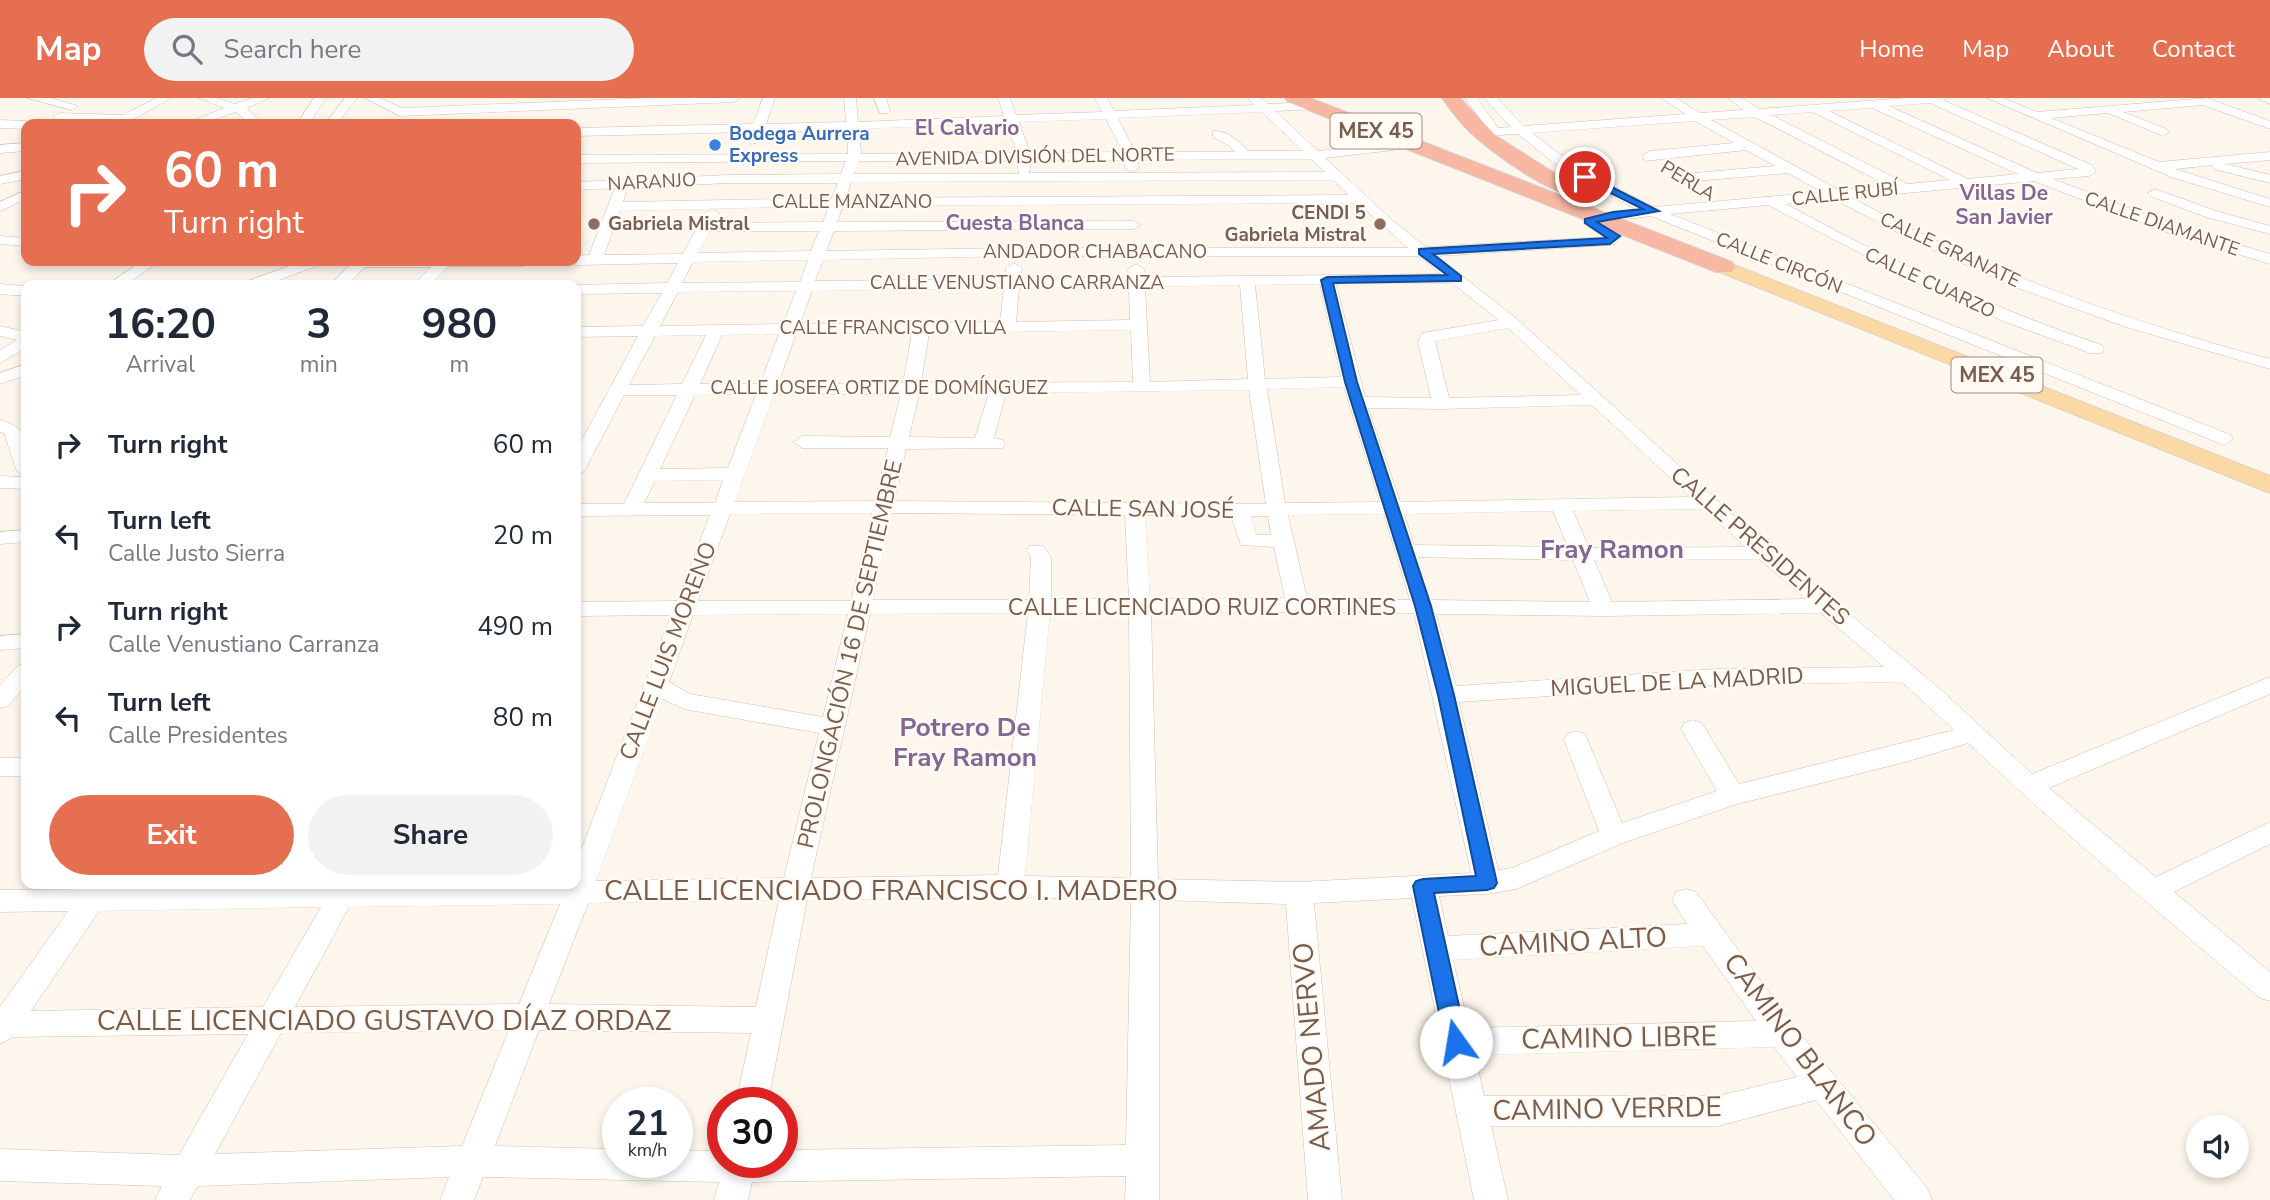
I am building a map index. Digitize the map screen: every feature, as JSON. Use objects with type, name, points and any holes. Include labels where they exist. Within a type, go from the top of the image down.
[{"type":"highway","name":"MEX 45","points":[[1294,98],[1458,163],[1605,216],[1724,267]]},
{"type":"highway","name":"MEX 45","points":[[1451,98],[1513,157]]},
{"type":"highway","points":[[1471,98],[1484,127]]},
{"type":"highway","points":[[1458,163],[1480,169],[1504,169],[1510,166],[1513,157],[1605,216]]},
{"type":"main road","name":"MEX 45","points":[[1724,267],[2270,485]]},
{"type":"street","points":[[33,98],[76,102]]},
{"type":"street","points":[[125,119],[166,98]]},
{"type":"street","points":[[205,98],[242,110],[252,119]]},
{"type":"street","points":[[204,119],[263,98]]},
{"type":"street","points":[[306,119],[320,98]]},
{"type":"street","points":[[335,119],[351,98]]},
{"type":"street","points":[[371,98],[400,112],[508,108],[528,103],[632,118],[652,131],[690,112],[734,98]]},
{"type":"street","points":[[393,119],[411,98]]},
{"type":"street","points":[[461,110],[470,98]]},
{"type":"street","points":[[581,453],[758,129],[769,98]]},
{"type":"street","name":"CALLE LUIS MORENO","points":[[581,885],[851,164],[850,98]]},
{"type":"street","points":[[1004,98],[1025,155],[1007,328]]},
{"type":"street","points":[[1101,98],[1130,154],[1142,387]]},
{"type":"street","points":[[1217,98],[1254,106]]},
{"type":"street","points":[[1471,98],[1484,127],[1520,128],[1893,98]]},
{"type":"street","name":"CALLE CIRCÓN","points":[[1490,98],[1520,128],[1563,164],[1654,211],[1724,242],[2000,351],[2092,384],[2224,439]]},
{"type":"street","name":"CALLE GRANATE","points":[[1668,98],[1694,116],[1835,195],[1935,246],[2051,296],[2129,323],[2270,364]]},
{"type":"street","points":[[1734,98],[1754,111],[1905,188]]},
{"type":"street","points":[[1868,100],[1953,98]]},
{"type":"street","points":[[1993,98],[2157,166],[2270,179]]},
{"type":"street","points":[[2264,98],[2270,100]]},
{"type":"street","name":"CALLE RUBÍ","points":[[1605,216],[2088,173],[2087,168],[1930,99]]},
{"type":"street","points":[[2035,116],[2200,99],[2270,125]]},
{"type":"street","name":"CALLE DIAMANTE","points":[[1868,100],[2032,177],[2126,215],[2270,259]]},
{"type":"street","points":[[58,119],[76,102]]},
{"type":"street","points":[[1807,104],[1966,183]]},
{"type":"street","points":[[581,131],[632,118],[690,112],[758,129],[1110,115],[1254,106],[1314,106]]},
{"type":"street","name":"CALLE PRESIDENTES","points":[[1254,106],[1312,153],[1388,223],[1512,323],[1709,503],[1907,674],[2029,786],[2270,989]]},
{"type":"street","points":[[911,107],[916,122]]},
{"type":"street","points":[[498,119],[508,108]]},
{"type":"street","points":[[2107,109],[2163,132]]},
{"type":"street","points":[[678,158],[690,112]]},
{"type":"street","points":[[581,158],[632,118]]},
{"type":"street","points":[[0,124],[21,125]]},
{"type":"street","points":[[1217,134],[1233,142],[1242,152]]},
{"type":"street","name":"AVENIDA DIVISIÓN DEL NORTE","points":[[581,159],[740,158],[851,164],[1025,155],[1312,153],[1406,142]]},
{"type":"street","name":"PERLA","points":[[1726,204],[1650,158],[1650,155],[1748,146]]},
{"type":"street","points":[[0,149],[21,147]]},
{"type":"street","name":"AVENIDA DIVISIÓN DEL NORTE","points":[[1130,154],[1312,153]]},
{"type":"street","points":[[2126,215],[2188,168],[2270,156]]},
{"type":"street","name":"AVENIDA DIVISIÓN DEL NORTE","points":[[581,159],[678,158]]},
{"type":"street","points":[[595,260],[632,160]]},
{"type":"street","points":[[851,164],[1024,177],[1338,176]]},
{"type":"street","name":"NARANJO","points":[[581,187],[729,179],[851,164]]},
{"type":"street","points":[[2188,168],[2228,191],[2270,203]]},
{"type":"street","points":[[1683,178],[1791,169]]},
{"type":"street","points":[[0,179],[21,175]]},
{"type":"street","points":[[2155,194],[2211,214],[2270,230]]},
{"type":"street","points":[[0,198],[21,195]]},
{"type":"street","points":[[0,207],[21,196]]},
{"type":"street","name":"CALLE MANZANO","points":[[717,203],[1364,199]]},
{"type":"street","name":"CALLE CUARZO","points":[[1771,201],[1905,274],[2022,325],[2096,349]]},
{"type":"street","points":[[614,208],[717,203]]},
{"type":"street","name":"ANDADOR CHABACANO","points":[[581,260],[1016,252],[1423,252],[1614,239],[1610,233],[1589,224],[1605,216]]},
{"type":"street","points":[[704,227],[1134,225]]},
{"type":"street","points":[[0,240],[21,242]]},
{"type":"street","points":[[123,280],[144,266]]},
{"type":"street","points":[[265,280],[303,266]]},
{"type":"street","points":[[343,280],[358,266]]},
{"type":"street","points":[[426,280],[441,266]]},
{"type":"street","name":"CALLE VENUSTIANO CARRANZA","points":[[581,289],[805,284],[1457,278]]},
{"type":"street","points":[[1327,280],[1354,392],[1423,606],[1446,695],[1487,883]]},
{"type":"street","points":[[1247,281],[1256,385],[1282,541],[1298,605]]},
{"type":"street","points":[[0,289],[21,291]]},
{"type":"street","points":[[1986,370],[2022,325],[2051,296]]},
{"type":"street","points":[[1441,404],[1426,342],[1428,337],[1512,323]]},
{"type":"street","name":"CALLE FRANCISCO VILLA","points":[[648,331],[1139,325]]},
{"type":"street","name":"PROLONGACIÓN 16 DE SEPTIEMBRE","points":[[755,1087],[796,890],[911,388],[921,328]]},
{"type":"street","points":[[631,510],[717,329]]},
{"type":"street","points":[[0,331],[21,337]]},
{"type":"street","points":[[581,332],[648,331]]},
{"type":"street","points":[[1,357],[21,343]]},
{"type":"street","points":[[1,357],[21,362]]},
{"type":"street","points":[[0,379],[21,371]]},
{"type":"street","name":"CALLE JOSEFA ORTIZ DE DOMÍNGUEZ","points":[[616,390],[1256,385],[1354,392],[1441,404],[1595,400]]},
{"type":"street","points":[[802,442],[990,444],[999,388]]},
{"type":"street","points":[[0,426],[12,430],[21,455]]},
{"type":"street","points":[[647,475],[734,474]]},
{"type":"street","points":[[0,482],[21,483]]},
{"type":"street","name":"CALLE SAN JOSÉ","points":[[581,510],[883,507],[1277,510],[1709,503]]},
{"type":"street","points":[[1560,504],[1604,609]]},
{"type":"street","points":[[1135,508],[1140,608],[1145,888],[1142,1200]]},
{"type":"street","points":[[1239,510],[1248,541],[1282,541]]},
{"type":"street","points":[[0,538],[21,536]]},
{"type":"street","points":[[1010,886],[1040,608],[1041,557],[1035,550]]},
{"type":"street","points":[[1406,551],[1765,553]]},
{"type":"street","name":"CALLE LICENCIADO RUIZ CORTINES","points":[[581,609],[1140,608],[1298,605],[1604,609],[1828,606]]},
{"type":"street","points":[[0,643],[21,641]]},
{"type":"street","name":"MIGUEL DE LA MADRID","points":[[1446,695],[1716,677],[1907,674]]},
{"type":"street","points":[[0,700],[21,677]]},
{"type":"street","points":[[655,685],[684,701],[833,727]]},
{"type":"street","points":[[2029,786],[2270,685]]},
{"type":"street","points":[[1693,729],[1733,795]]},
{"type":"street","name":"CALLE LICENCIADO FRANCISCO I. MADERO","points":[[0,901],[97,892],[346,889],[578,893],[1010,886],[1299,894],[1487,883],[1516,878],[1614,836],[1733,795],[1909,752],[1972,733]]},
{"type":"street","points":[[1576,740],[1614,836]]},
{"type":"street","points":[[0,767],[21,767]]},
{"type":"street","points":[[2152,891],[2270,832]]},
{"type":"street","points":[[1423,886],[1491,1200]]},
{"type":"street","points":[[172,1200],[346,889]]},
{"type":"street","name":"CALLE LUIS MORENO","points":[[457,1200],[579,889]]},
{"type":"street","points":[[2,1027],[97,892]]},
{"type":"street","name":"AMADO NERVO","points":[[1299,894],[1325,1200]]},
{"type":"street","name":"CAMINO BLANCO","points":[[1686,900],[1782,1034],[1914,1200]]},
{"type":"street","name":"CAMINO ALTO","points":[[1435,949],[1712,934]]},
{"type":"street","name":"CALLE LICENCIADO GUSTAVO DÍAZ ORDAZ","points":[[2,1027],[529,1017],[768,1020]]},
{"type":"street","name":"CAMINO LIBRE","points":[[1456,1042],[1782,1034]]},
{"type":"street","name":"CAMINO VERRDE","points":[[1471,1111],[1718,1111],[1824,1084]]},
{"type":"street","points":[[798,1163],[1143,1160]]},
{"type":"street","points":[[0,1165],[188,1171],[472,1161],[707,1164]]},
{"type":"street","points":[[731,1200],[737,1178]]},
{"type":"place","name":"Bodega Aurrera Express","points":[[715,145]]},
{"type":"place","name":"Gabriela Mistral","points":[[594,224]]},
{"type":"place","name":"CENDI 5 Gabriela Mistral","points":[[1380,224]]},
{"type":"district","name":"El Calvario","points":[[967,128]]},
{"type":"district","name":"Villas De San Javier","points":[[2004,205]]},
{"type":"district","name":"Cuesta Blanca","points":[[1015,223]]},
{"type":"district","name":"Fray Ramon","points":[[1612,549]]},
{"type":"district","name":"Potrero De Fray Ramon","points":[[965,742]]},
{"type":"route","points":[[1456,1042],[1423,886],[1487,883],[1446,695],[1423,606],[1351,382],[1327,280],[1457,278],[1423,252],[1610,241],[1615,236],[1589,224],[1589,221],[1613,215],[1654,211],[1585,177]]}]
